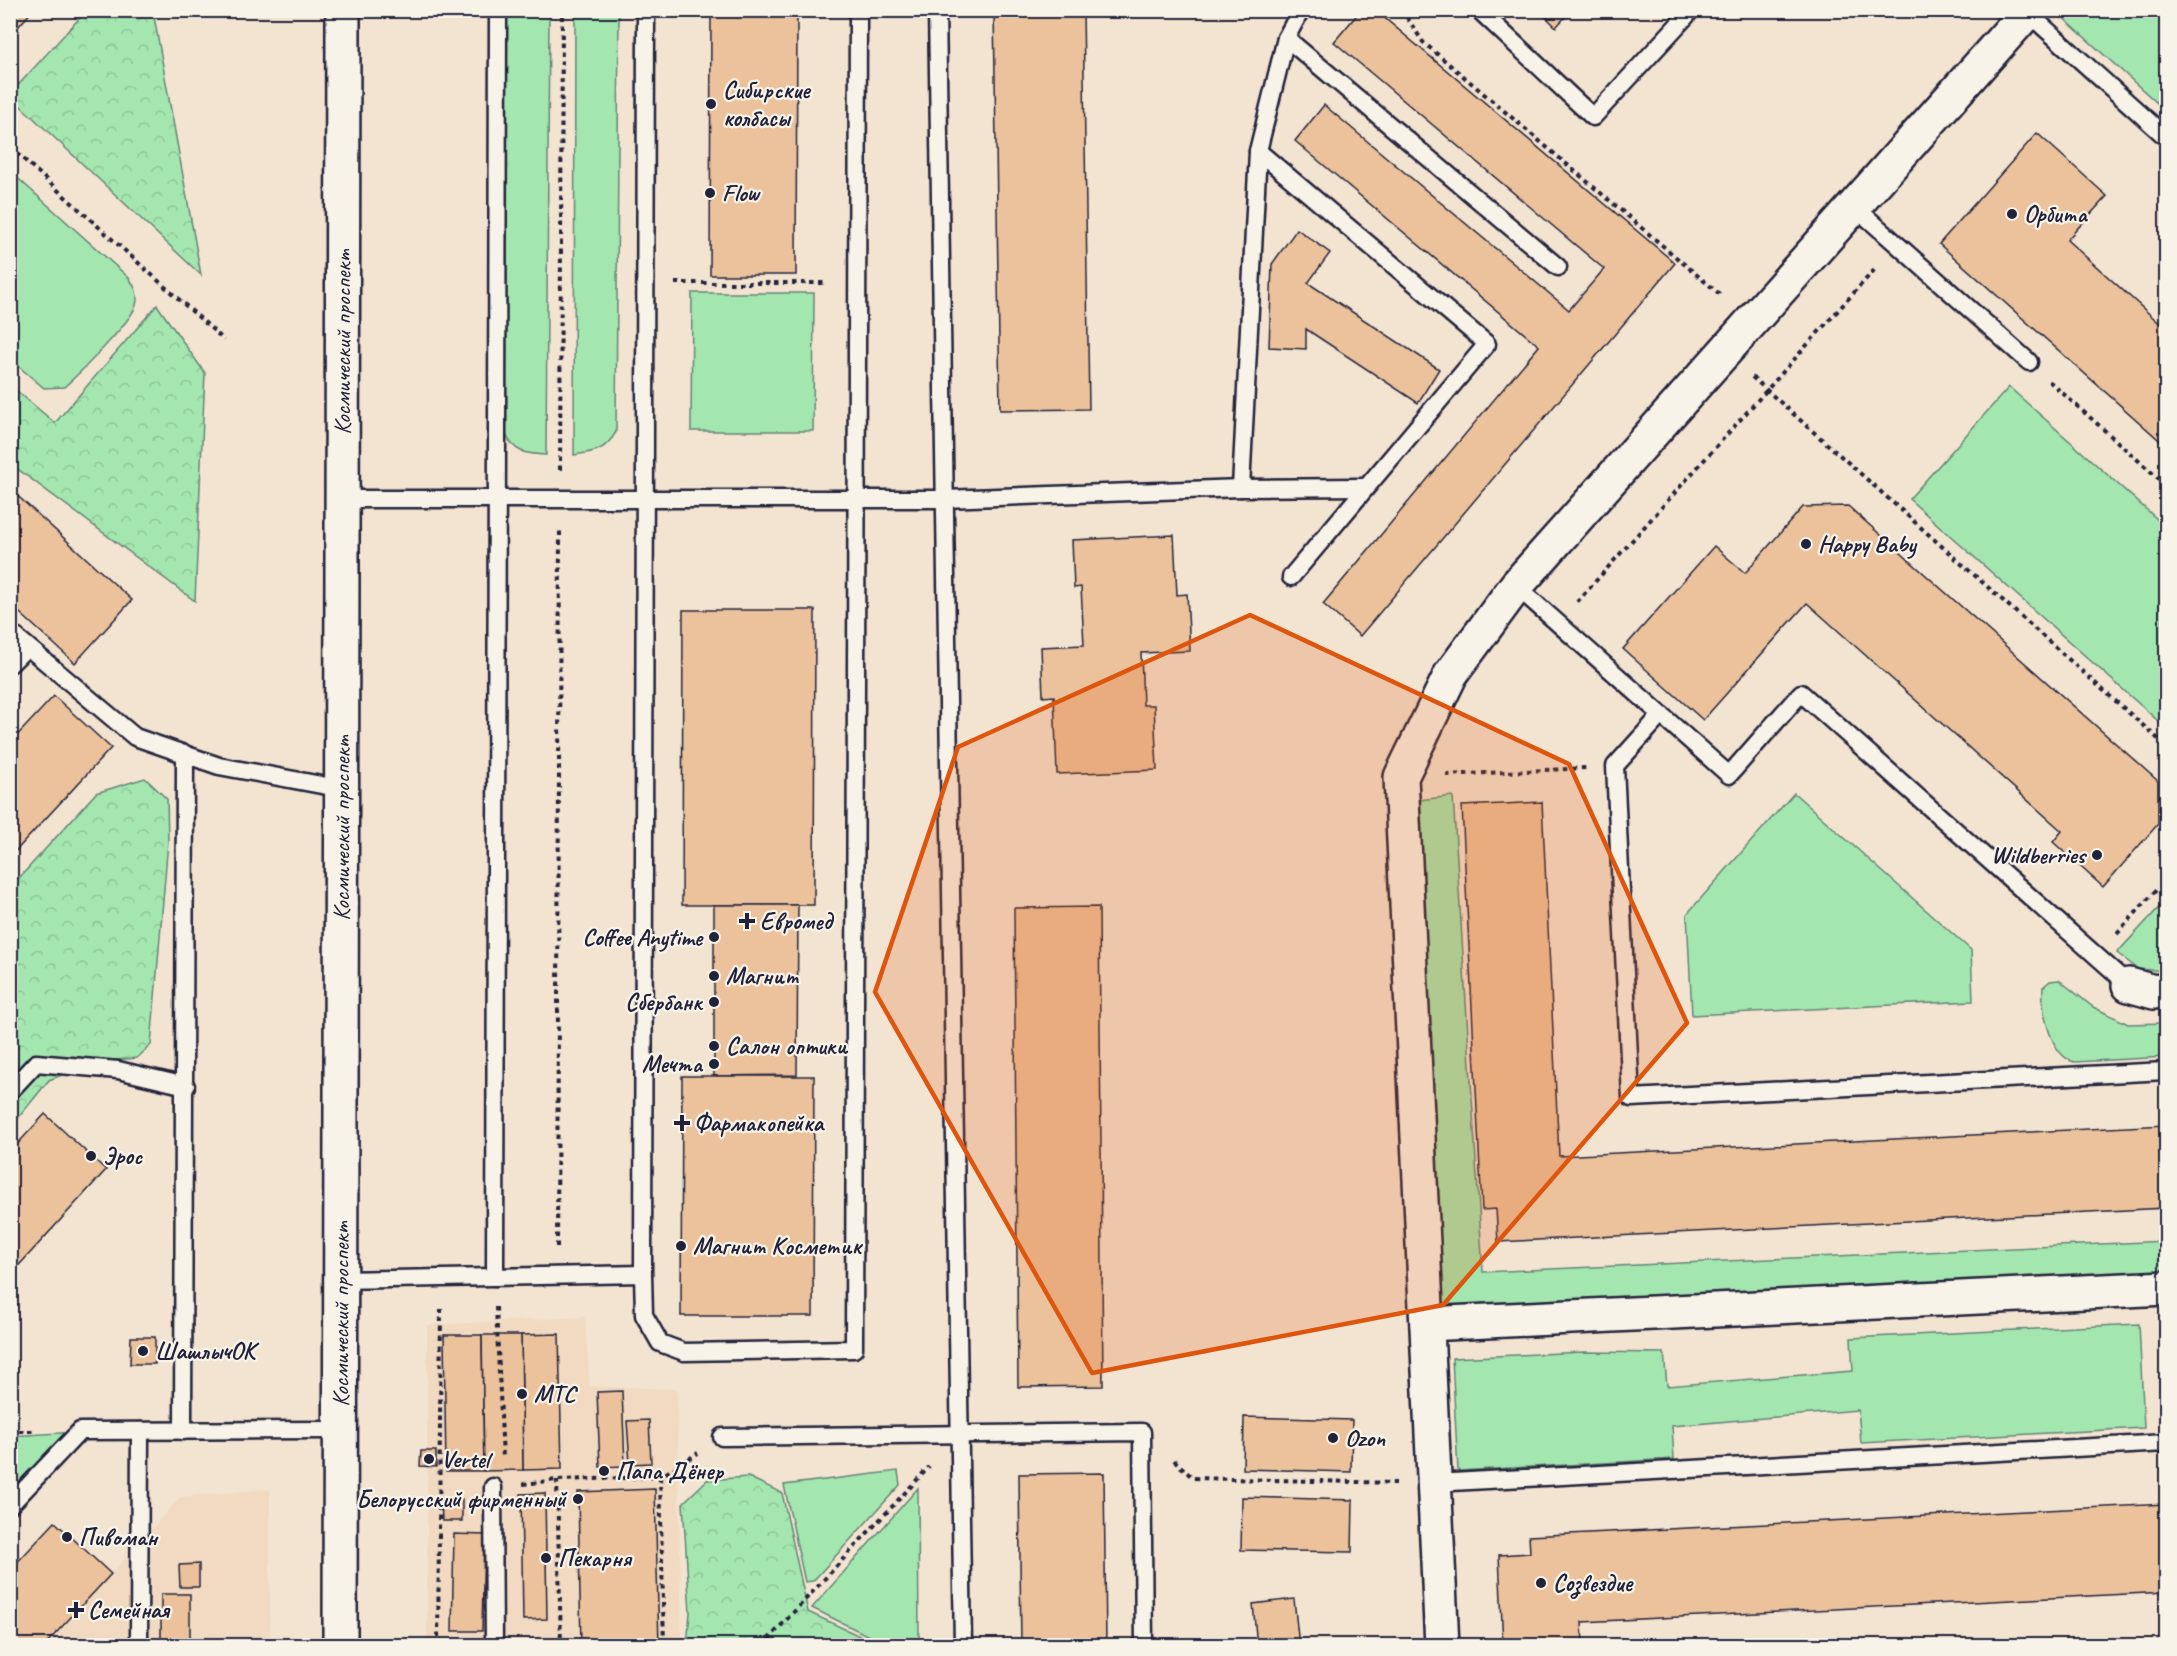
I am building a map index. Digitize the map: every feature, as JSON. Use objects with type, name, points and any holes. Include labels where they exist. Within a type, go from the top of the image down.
[{"type":"street","name":"Космический проспект","points":[[340,1646],[344,10]]},
{"type":"street","points":[[1442,1646],[1401,777],[1450,674],[1516,586],[2029,12]]},
{"type":"street","points":[[2128,985],[2154,992],[2166,990]]},
{"type":"street","points":[[1427,1324],[2166,1288]]},
{"type":"lane","points":[[495,1277],[498,10]]},
{"type":"lane","points":[[646,10],[644,1315],[660,1343],[684,1352],[854,1349],[858,10]]},
{"type":"lane","points":[[936,10],[963,1646]]},
{"type":"lane","points":[[1241,488],[1258,151],[1286,38],[1301,10]]},
{"type":"lane","points":[[1479,10],[1593,117],[1688,14]]},
{"type":"lane","points":[[2029,12],[2166,137]]},
{"type":"lane","points":[[1286,38],[1558,267]]},
{"type":"lane","points":[[1258,151],[1487,344],[1291,577]]},
{"type":"lane","points":[[1855,207],[2029,362]]},
{"type":"lane","points":[[342,499],[945,499],[1241,488],[1366,487]]},
{"type":"lane","points":[[1516,586],[1729,775],[1801,693],[2128,985]]},
{"type":"lane","points":[[10,632],[135,737],[219,766],[343,789]]},
{"type":"lane","points":[[10,664],[27,647]]},
{"type":"lane","points":[[1661,715],[1615,766],[1631,1098],[2166,1071]]},
{"type":"lane","points":[[183,1431],[186,1086],[183,1037],[185,754]]},
{"type":"lane","points":[[10,1091],[36,1063],[118,1070],[186,1086]]},
{"type":"lane","points":[[341,1280],[643,1274]]},
{"type":"lane","points":[[10,1505],[80,1431],[341,1430]]},
{"type":"lane","points":[[139,1646],[140,1431]]},
{"type":"lane","points":[[722,1437],[1142,1432],[1144,1646]]},
{"type":"lane","points":[[1434,1484],[2166,1443]]},
{"type":"lane","points":[[493,1487],[494,1646]]},
{"type":"path","points":[[557,1275],[562,10]]},
{"type":"path","points":[[1402,10],[1423,42],[1752,322]]},
{"type":"path","points":[[10,147],[224,340]]},
{"type":"path","points":[[1559,623],[1896,244]]},
{"type":"path","points":[[645,284],[857,284]]},
{"type":"path","points":[[1725,352],[2166,746]]},
{"type":"path","points":[[2029,362],[2166,485]]},
{"type":"path","points":[[1401,777],[1615,766]]},
{"type":"path","points":[[2097,957],[2166,879]]},
{"type":"path","points":[[493,1487],[503,1468],[495,1277]]},
{"type":"path","points":[[438,1646],[441,1278]]},
{"type":"path","points":[[1142,1432],[1193,1478],[1434,1484]]},
{"type":"path","points":[[762,1646],[960,1434]]},
{"type":"path","points":[[493,1487],[557,1480],[660,1477],[722,1437]]},
{"type":"path","points":[[660,1477],[664,1646]]},
{"type":"path","points":[[557,1480],[561,1646]]},
{"type":"highlighted area","points":[[1250,615],[1569,764],[1687,1023],[1443,1305],[1092,1373],[875,992],[958,747]]},
{"type":"shaded area","points":[[585,1317],[590,1386],[677,1389],[682,1645],[427,1646],[427,1325]]},
{"type":"shaded area","points":[[270,1489],[270,1645],[46,1646],[180,1497]]},
{"type":"green space","points":[[86,11],[153,11],[201,275],[11,97],[11,93]]},
{"type":"green space","points":[[506,11],[549,11],[546,455],[521,451],[512,444],[505,432]]},
{"type":"green space","points":[[575,11],[619,11],[616,432],[599,450],[574,455]]},
{"type":"green space","points":[[2062,11],[2166,12],[2166,111],[2059,14]]},
{"type":"green space","points":[[11,172],[129,278],[137,294],[136,305],[125,323],[64,387],[44,388],[11,360]]},
{"type":"green space","points":[[692,293],[814,293],[813,431],[691,431]]},
{"type":"green space","points":[[157,305],[205,373],[195,601],[11,464],[11,386],[55,423]]},
{"type":"green space","points":[[2009,387],[2166,527],[2166,728],[1909,499]]},
{"type":"green space","points":[[145,778],[167,799],[168,841],[151,1045],[137,1058],[95,1062],[49,1080],[11,1127],[11,887],[96,793]]},
{"type":"green space","points":[[1794,793],[1971,950],[1973,1001],[1692,1015],[1687,914]]},
{"type":"green space","points":[[1453,796],[1483,1272],[2166,1241],[2166,1281],[1432,1320],[1410,801]]},
{"type":"green space","points":[[2166,900],[2166,971],[2138,969],[2117,953]]},
{"type":"green space","points":[[2059,980],[2093,1007],[2128,1024],[2166,1023],[2166,1057],[2074,1062],[2066,1058],[2053,1041],[2046,1019],[2043,997],[2043,987],[2050,981]]},
{"type":"green space","points":[[2139,1324],[2144,1428],[1861,1443],[1858,1410],[1672,1426],[1674,1459],[1458,1471],[1452,1358],[1584,1352],[1664,1353],[1667,1386],[1853,1371],[1851,1338]]},
{"type":"green space","points":[[76,1432],[11,1501],[11,1436]]},
{"type":"green space","points":[[898,1471],[900,1485],[813,1581],[805,1582],[784,1485]]},
{"type":"green space","points":[[748,1477],[782,1493],[808,1612],[879,1645],[687,1645],[690,1613],[683,1503],[707,1480]]},
{"type":"green space","points":[[918,1488],[919,1645],[887,1645],[812,1608]]},
{"type":"building","points":[[10,10],[33,10],[10,36]]},
{"type":"building","points":[[711,10],[797,10],[796,275],[710,275]]},
{"type":"building","points":[[994,10],[1083,10],[1089,409],[1000,410]]},
{"type":"building","points":[[1361,10],[1375,10],[1675,263],[1360,636],[1323,604],[1539,346],[1295,141],[1324,105],[1569,310],[1604,269],[1334,42]]},
{"type":"building","points":[[1539,10],[1572,10],[1556,27]]},
{"type":"building","points":[[2037,133],[2107,196],[2067,240],[2166,329],[2166,446],[1939,244]]},
{"type":"building","points":[[1297,229],[1330,253],[1308,283],[1439,369],[1418,403],[1306,329],[1306,349],[1269,347],[1272,264]]},
{"type":"building","points":[[10,489],[132,600],[75,663],[10,604]]},
{"type":"building","points":[[1848,506],[2158,781],[2158,824],[2103,887],[2053,842],[2062,831],[1807,603],[1703,720],[1623,649],[1714,546],[1745,573],[1803,507]]},
{"type":"building","points":[[1174,535],[1177,595],[1187,594],[1190,651],[1141,653],[1143,705],[1154,705],[1157,770],[1057,774],[1054,696],[1043,697],[1041,647],[1084,645],[1081,587],[1074,588],[1072,540]]},
{"type":"building","points":[[683,610],[815,610],[814,905],[682,905]]},
{"type":"building","points":[[54,696],[111,748],[10,857],[10,743]]},
{"type":"building","points":[[1542,802],[1559,1156],[2166,1125],[2166,1208],[1498,1242],[1496,1209],[1482,1210],[1462,806]]},
{"type":"building","points":[[714,905],[798,905],[797,1075],[714,1076]]},
{"type":"building","points":[[1099,907],[1103,1386],[1018,1387],[1014,908]]},
{"type":"building","points":[[682,1076],[814,1076],[813,1316],[681,1316]]},
{"type":"building","points":[[45,1114],[106,1170],[10,1275],[10,1152]]},
{"type":"building","points":[[559,1334],[562,1469],[523,1470],[521,1335]]},
{"type":"building","points":[[444,1335],[482,1335],[484,1471],[446,1471]]},
{"type":"building","points":[[482,1335],[521,1335],[523,1470],[484,1471]]},
{"type":"building","name":"ШашлычОК","points":[[131,1337],[155,1337],[155,1364],[130,1364]]},
{"type":"building","points":[[622,1391],[625,1466],[600,1467],[597,1392]]},
{"type":"building","points":[[1244,1417],[1352,1420],[1351,1472],[1243,1469]]},
{"type":"building","points":[[649,1420],[651,1463],[630,1464],[627,1421]]},
{"type":"building","name":"Vertel","points":[[421,1451],[436,1451],[436,1467],[420,1466]]},
{"type":"building","points":[[1104,1473],[1106,1646],[1021,1646],[1019,1474]]},
{"type":"building","points":[[655,1489],[659,1646],[581,1646],[578,1492]]},
{"type":"building","points":[[545,1493],[547,1619],[523,1620],[521,1494]]},
{"type":"building","points":[[1242,1497],[1353,1500],[1352,1552],[1241,1550]]},
{"type":"building","points":[[441,1499],[462,1499],[462,1521],[442,1521]]},
{"type":"building","points":[[2166,1504],[2166,1592],[1582,1622],[1583,1646],[1503,1646],[1499,1555],[1530,1553],[1529,1536]]},
{"type":"building","points":[[55,1522],[111,1574],[44,1646],[10,1646],[10,1570]]},
{"type":"building","points":[[454,1534],[484,1535],[482,1631],[452,1631]]},
{"type":"building","points":[[199,1564],[199,1587],[180,1587],[179,1565]]},
{"type":"building","points":[[161,1594],[190,1594],[190,1646],[161,1646]]},
{"type":"building","points":[[1294,1599],[1299,1646],[1257,1646],[1253,1604]]},
{"type":"place","name":"Сибирские колбасы","points":[[711,104]]},
{"type":"place","name":"Flow","points":[[710,193]]},
{"type":"place","name":"Орбита","points":[[2012,214]]},
{"type":"place","name":"Happy Baby","points":[[1806,544]]},
{"type":"place","name":"Wildberries","points":[[2097,855]]},
{"type":"place","name":"Евромед","points":[[747,921]]},
{"type":"place","name":"Coffee Anytime","points":[[714,937]]},
{"type":"place","name":"Магнит","points":[[714,976]]},
{"type":"place","name":"Сбербанк","points":[[714,1002]]},
{"type":"place","name":"Салон оптики","points":[[714,1046]]},
{"type":"place","name":"Мечта","points":[[714,1064]]},
{"type":"place","name":"Фармакопейка","points":[[682,1123]]},
{"type":"place","name":"Эрос","points":[[91,1156]]},
{"type":"place","name":"Магнит Косметик","points":[[681,1246]]},
{"type":"place","name":"ШашлычОК","points":[[143,1351]]},
{"type":"place","name":"МТС","points":[[522,1394]]},
{"type":"place","name":"Ozon","points":[[1333,1438]]},
{"type":"place","name":"Vertel","points":[[429,1459]]},
{"type":"place","name":"Папа Дёнер","points":[[604,1471]]},
{"type":"place","name":"Белорусский фирменный","points":[[578,1499]]},
{"type":"place","name":"Пивоман","points":[[67,1537]]},
{"type":"place","name":"Пекарня","points":[[546,1558]]},
{"type":"place","name":"Созвездие","points":[[1541,1583]]},
{"type":"place","name":"Семейная","points":[[76,1610]]}]
